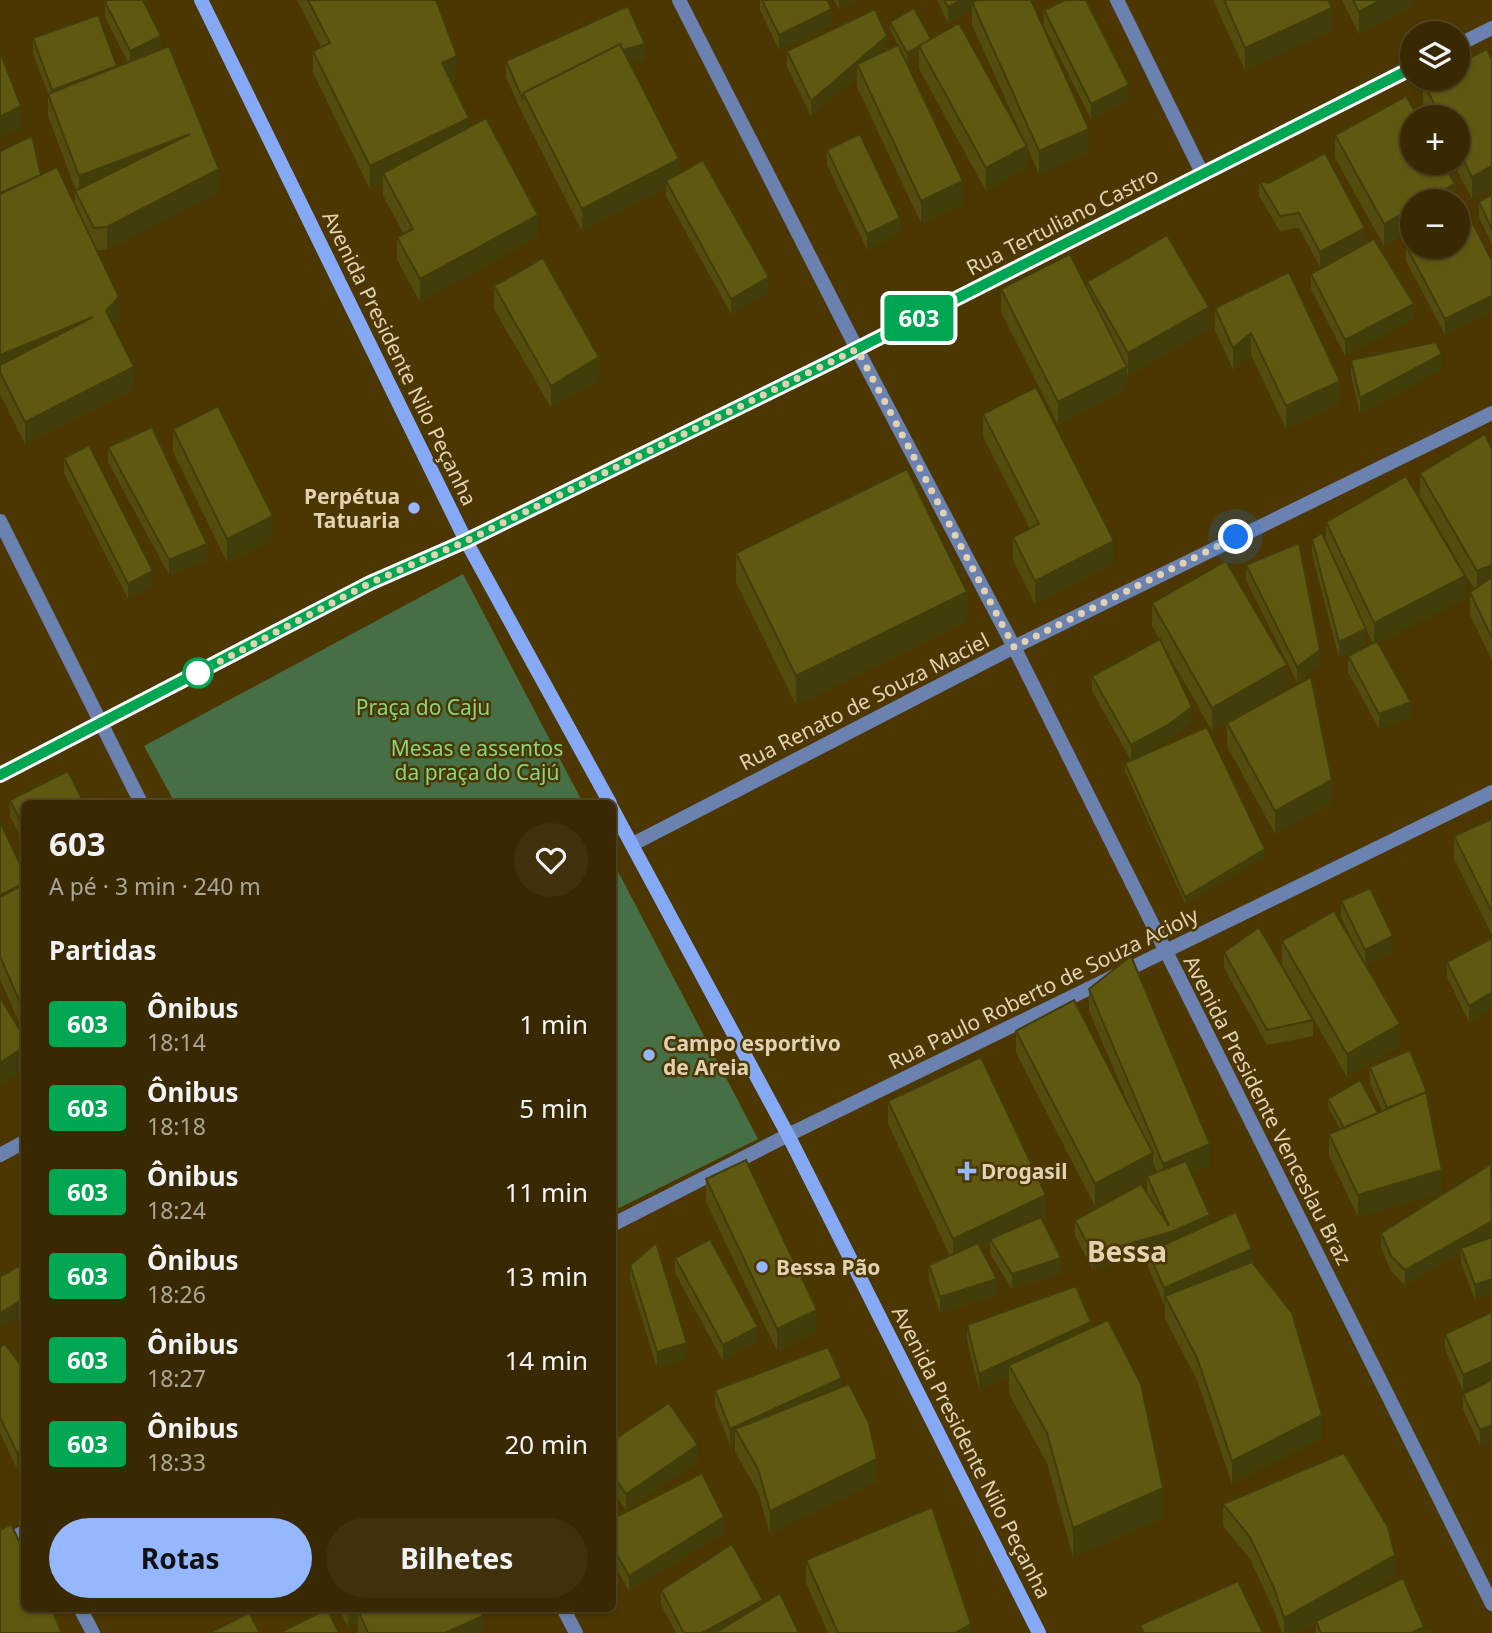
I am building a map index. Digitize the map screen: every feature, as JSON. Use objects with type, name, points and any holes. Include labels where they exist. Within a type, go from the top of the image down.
[{"type":"main road","name":"Avenida Presidente Nilo Peçanha","points":[[201,0],[466,541],[608,800]]},
{"type":"main road","name":"Avenida Presidente Nilo Peçanha","points":[[616,814],[788,1135],[1039,1633]]},
{"type":"street","name":"Avenida Presidente Venceslau Braz","points":[[679,0],[857,349],[1014,647],[1492,1604]]},
{"type":"street","points":[[1117,0],[1202,173]]},
{"type":"street","points":[[1470,39],[1492,28]]},
{"type":"street","name":"Rua Tertuliano Castro","points":[[0,775],[370,583],[466,541],[857,349],[1400,74]]},
{"type":"street","name":"Rua Renato de Souza Maciel","points":[[633,844],[1014,647],[1492,413]]},
{"type":"street","points":[[0,521],[140,800]]},
{"type":"street","name":"Rua Paulo Roberto de Souza Acioly","points":[[616,1223],[788,1135],[1492,792]]},
{"type":"street","points":[[0,1155],[21,1144]]},
{"type":"street","points":[[0,1545],[21,1534]]},
{"type":"street","points":[[82,1612],[93,1633]]},
{"type":"street","points":[[564,1612],[576,1633]]},
{"type":"green space","name":"Praça do Caju","points":[[463,574],[581,800],[173,800],[144,746]]},
{"type":"green space","points":[[616,868],[758,1139],[616,1210]]},
{"type":"building","points":[[143,0],[161,36],[130,51],[105,2]]},
{"type":"building","points":[[308,0],[436,0],[457,56],[442,63],[469,118],[370,166],[313,51],[330,43]]},
{"type":"building","points":[[762,0],[827,0],[832,9],[779,35]]},
{"type":"building","points":[[944,0],[962,0],[948,7]]},
{"type":"building","points":[[1031,0],[1089,129],[1039,151],[972,2]]},
{"type":"building","points":[[1065,0],[1086,0],[1129,85],[1091,104],[1044,10]]},
{"type":"building","points":[[1224,0],[1328,0],[1332,8],[1245,48]]},
{"type":"building","points":[[1353,0],[1381,0],[1359,12]]},
{"type":"building","points":[[628,6],[645,44],[623,50],[620,44],[523,93],[523,100],[506,61]]},
{"type":"building","points":[[914,8],[931,39],[907,53],[890,22]]},
{"type":"building","points":[[875,9],[887,36],[811,101],[787,51]]},
{"type":"building","points":[[98,15],[117,66],[52,90],[33,38]]},
{"type":"building","points":[[959,23],[1027,146],[986,168],[919,46]]},
{"type":"building","points":[[620,44],[679,159],[582,209],[523,93]]},
{"type":"building","points":[[898,45],[963,181],[921,201],[857,64]]},
{"type":"building","points":[[169,46],[219,169],[107,227],[94,228],[75,191],[190,134],[79,176],[48,94]]},
{"type":"building","points":[[1487,49],[1492,59],[1492,166],[1472,177],[1470,105],[1435,105],[1428,91],[1470,91],[1470,58]]},
{"type":"building","points":[[0,52],[21,106],[0,117]]},
{"type":"building","points":[[1406,96],[1411,105],[1400,105],[1400,175],[1450,175],[1455,184],[1446,189],[1400,189],[1400,215],[1384,224],[1335,135]]},
{"type":"building","points":[[486,118],[538,215],[420,279],[397,237],[413,229],[383,173]]},
{"type":"building","points":[[860,134],[900,218],[867,234],[827,150]]},
{"type":"building","points":[[32,136],[41,175],[0,193],[0,151]]},
{"type":"building","points":[[1325,153],[1365,228],[1320,252],[1299,213],[1280,216],[1259,181],[1269,183]]},
{"type":"building","points":[[703,160],[769,277],[731,299],[666,181]]},
{"type":"building","points":[[57,167],[119,297],[106,311],[134,367],[25,422],[0,372],[0,365],[93,317],[0,355],[0,194]]},
{"type":"building","points":[[1492,194],[1492,229],[1479,202]]},
{"type":"building","points":[[1470,218],[1492,261],[1492,296],[1445,319],[1413,259],[1470,259]]},
{"type":"building","points":[[1167,235],[1209,307],[1128,353],[1087,282]]},
{"type":"building","points":[[1374,239],[1414,304],[1345,340],[1311,274]]},
{"type":"building","points":[[1070,254],[1127,367],[1058,402],[1001,289]]},
{"type":"building","points":[[543,258],[599,357],[551,386],[494,286]]},
{"type":"building","points":[[1289,272],[1340,381],[1286,406],[1251,333],[1233,348],[1215,308]]},
{"type":"building","points":[[1436,342],[1442,354],[1360,398],[1351,360]]},
{"type":"building","points":[[1036,387],[1114,541],[1035,581],[1013,537],[1039,524],[983,414]]},
{"type":"building","points":[[218,406],[273,516],[227,539],[173,429]]},
{"type":"building","points":[[152,427],[207,544],[169,560],[108,447]]},
{"type":"building","points":[[1485,434],[1492,449],[1492,565],[1477,571],[1420,473]]},
{"type":"building","points":[[89,445],[153,571],[128,584],[64,458]]},
{"type":"building","points":[[907,469],[967,592],[796,676],[736,553]]},
{"type":"building","points":[[1406,476],[1465,576],[1374,623],[1326,522]]},
{"type":"building","points":[[1322,533],[1366,629],[1339,642],[1312,539]]},
{"type":"building","points":[[1299,543],[1320,650],[1297,667],[1246,565]]},
{"type":"building","points":[[1226,561],[1287,665],[1212,708],[1152,603]]},
{"type":"building","points":[[1492,577],[1492,638],[1470,592]]},
{"type":"building","points":[[1160,639],[1192,707],[1168,725],[1131,745],[1092,676]]},
{"type":"building","points":[[1377,641],[1411,702],[1379,714],[1348,656]]},
{"type":"building","points":[[1311,677],[1332,780],[1275,811],[1227,723]]},
{"type":"building","points":[[1207,727],[1265,849],[1185,897],[1125,763]]},
{"type":"building","points":[[68,771],[82,800],[21,800],[21,822],[10,800]]},
{"type":"building","points":[[1492,819],[1492,912],[1454,836]]},
{"type":"building","points":[[0,822],[21,866],[21,884],[0,895]]},
{"type":"building","points":[[21,886],[21,1005],[0,956],[0,897]]},
{"type":"building","points":[[1370,888],[1393,936],[1365,950],[1341,901]]},
{"type":"building","points":[[1334,911],[1400,1024],[1347,1054],[1282,941]]},
{"type":"building","points":[[1259,927],[1313,1020],[1267,1030],[1224,952]]},
{"type":"building","points":[[1492,938],[1492,992],[1469,1006],[1447,962]]},
{"type":"building","points":[[1131,956],[1210,1144],[1163,1164],[1089,989]]},
{"type":"building","points":[[0,997],[21,1032],[21,1049],[0,1063]]},
{"type":"building","points":[[1074,1000],[1153,1153],[1095,1184],[1016,1031]]},
{"type":"building","points":[[1410,1050],[1427,1092],[1387,1108],[1370,1067]]},
{"type":"building","name":"Drogasil","points":[[981,1057],[1046,1195],[953,1239],[888,1101]]},
{"type":"building","points":[[1360,1080],[1378,1113],[1344,1128],[1328,1099]]},
{"type":"building","points":[[1426,1092],[1442,1170],[1358,1195],[1329,1134]]},
{"type":"building","name":"Bessa Pão","points":[[746,1160],[817,1310],[777,1329],[706,1179]]},
{"type":"building","points":[[1186,1161],[1210,1215],[1171,1232],[1093,1254],[1075,1220],[1141,1184],[1169,1226],[1147,1176]]},
{"type":"building","points":[[1491,1164],[1492,1221],[1405,1270],[1391,1256],[1381,1233]]},
{"type":"building","points":[[1236,1212],[1252,1249],[1164,1288],[1148,1252]]},
{"type":"building","points":[[1041,1217],[1061,1258],[1012,1274],[990,1239]]},
{"type":"building","points":[[1492,1237],[1492,1279],[1475,1285],[1461,1248]]},
{"type":"building","points":[[710,1239],[758,1327],[723,1345],[675,1258]]},
{"type":"building","points":[[656,1243],[687,1343],[657,1352],[630,1265]]},
{"type":"building","points":[[978,1243],[997,1279],[940,1297],[929,1265]]},
{"type":"building","points":[[1252,1262],[1292,1313],[1322,1415],[1232,1461],[1197,1358],[1165,1296]]},
{"type":"building","points":[[21,1265],[21,1301],[0,1313],[0,1277]]},
{"type":"building","points":[[1076,1286],[1091,1322],[979,1374],[967,1325]]},
{"type":"building","points":[[1492,1312],[1492,1362],[1463,1375],[1445,1334]]},
{"type":"building","points":[[1108,1320],[1141,1384],[1163,1488],[1073,1528],[1047,1433],[1009,1365]]},
{"type":"building","points":[[4,1343],[21,1365],[21,1451],[17,1453],[0,1417],[0,1348]]},
{"type":"building","points":[[828,1347],[842,1378],[730,1429],[715,1390]]},
{"type":"building","points":[[1492,1380],[1492,1425],[1480,1430],[1463,1394]]},
{"type":"building","points":[[849,1384],[869,1423],[877,1459],[770,1511],[758,1469],[735,1429]]},
{"type":"building","points":[[669,1403],[698,1445],[626,1494],[616,1480],[616,1438]]},
{"type":"building","points":[[1344,1453],[1388,1527],[1395,1555],[1284,1618],[1274,1588],[1250,1537],[1223,1504]]},
{"type":"building","points":[[702,1473],[724,1517],[629,1576],[616,1553],[616,1517]]},
{"type":"building","points":[[932,1507],[971,1624],[955,1633],[838,1633],[806,1560]]},
{"type":"building","points":[[11,1524],[21,1546],[21,1612],[53,1612],[62,1633],[0,1633],[0,1530]]},
{"type":"building","points":[[732,1544],[763,1600],[702,1633],[684,1633],[661,1590]]},
{"type":"building","points":[[1403,1578],[1424,1627],[1411,1633],[1321,1633],[1316,1621]]},
{"type":"building","points":[[1238,1581],[1263,1633],[1144,1633],[1140,1625]]},
{"type":"building","points":[[780,1593],[799,1633],[715,1633]]},
{"type":"building","points":[[321,1612],[328,1612],[339,1633],[279,1633]]},
{"type":"building","points":[[359,1612],[481,1612],[483,1616],[445,1633],[368,1633]]},
{"type":"building","points":[[249,1613],[260,1633],[209,1633]]},
{"type":"bus line","name":"603","points":[[0,775],[370,583],[466,541],[833,361],[1400,74]]},
{"type":"place","name":"Perpétua Tatuaria","points":[[414,508]]},
{"type":"place","name":"Campo esportivo de Areia","points":[[649,1055]]},
{"type":"place","name":"Drogasil","points":[[967,1171]]},
{"type":"place","name":"Bessa Pão","points":[[762,1267]]},
{"type":"district","name":"Bessa","points":[[1127,1251]]},
{"type":"route","points":[[198,673],[370,583],[466,541],[857,349],[1014,647],[1236,537]]},
{"type":"park label","name":"Mesas e assentos da praça do Cajú","points":[[477,760]]}]
